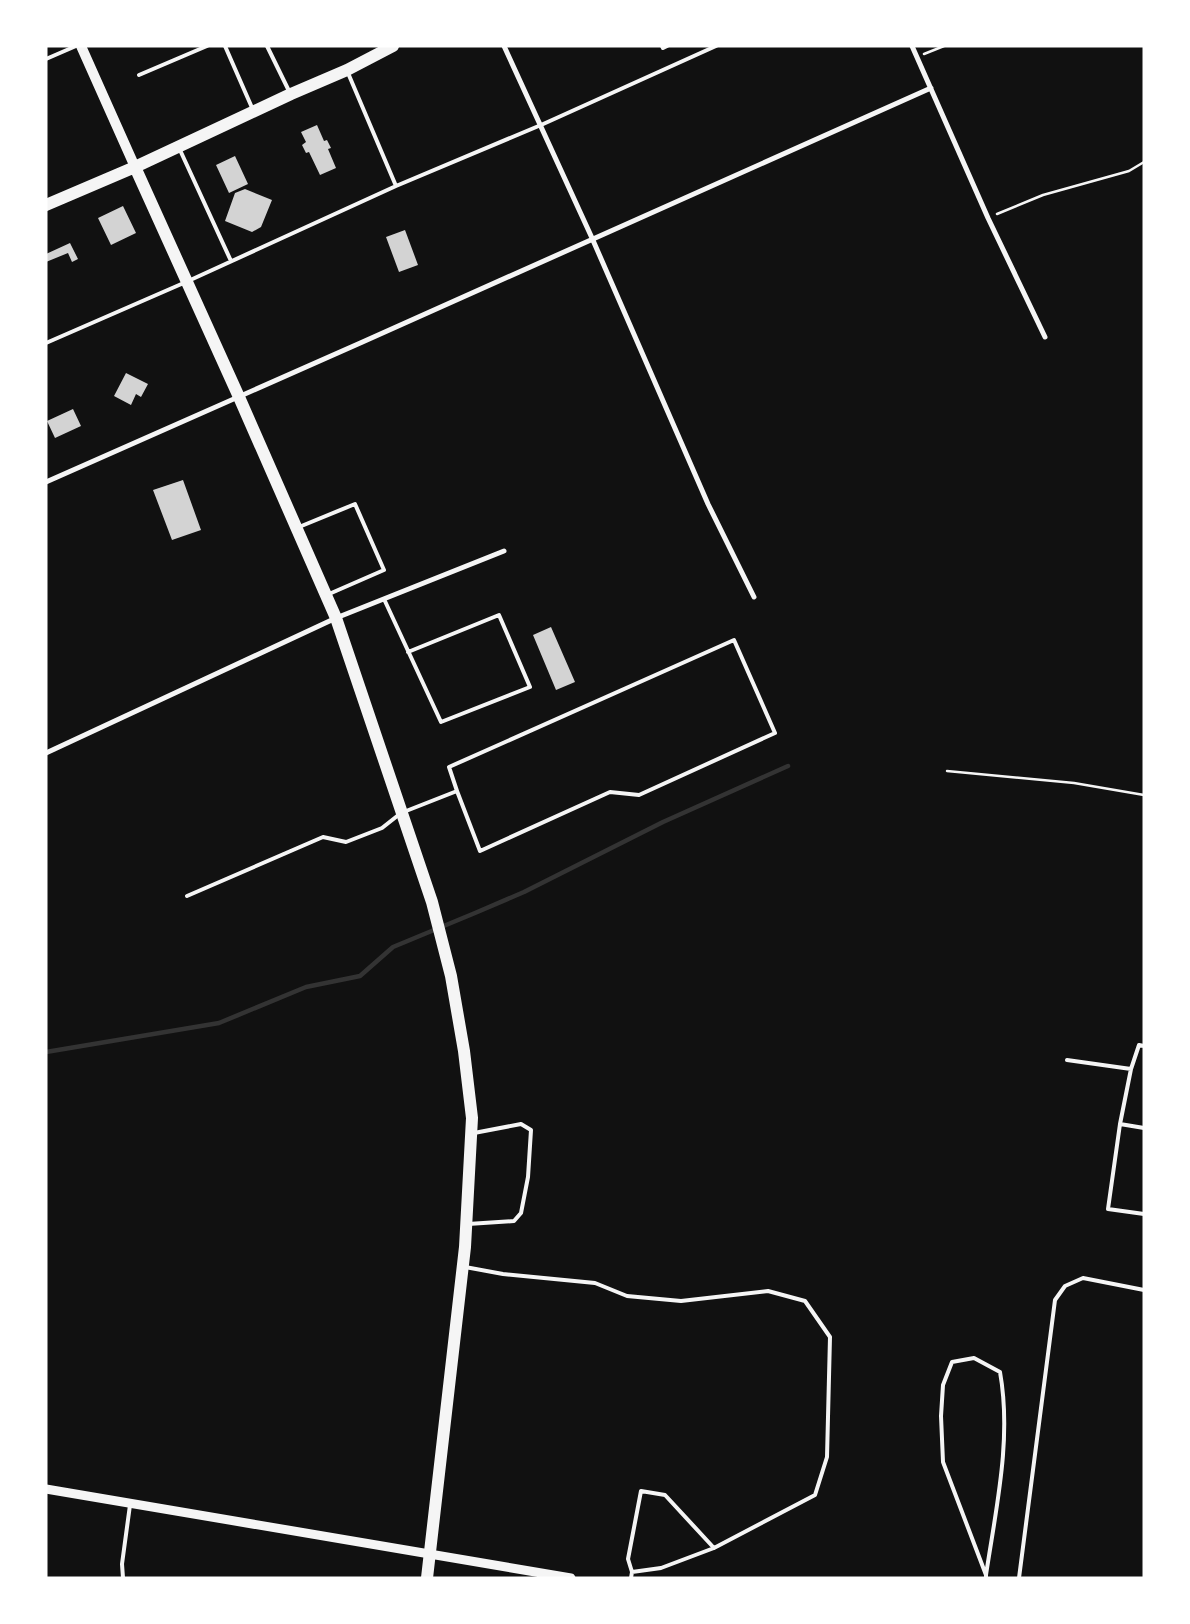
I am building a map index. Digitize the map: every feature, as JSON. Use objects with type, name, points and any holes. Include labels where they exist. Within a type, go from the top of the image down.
[{"type":"main road","points":[[81,46],[336,618],[432,902],[451,976],[464,1051],[472,1118],[462,1267],[427,1578]]},
{"type":"main road","points":[[46,205],[135,167],[290,94],[347,70],[393,46]]},
{"type":"street","points":[[504,46],[592,238],[708,504],[754,597]]},
{"type":"street","points":[[912,46],[988,218],[1046,337]]},
{"type":"street","points":[[46,482],[932,88]]},
{"type":"street","points":[[46,753],[336,618],[504,551]]},
{"type":"street","points":[[46,1489],[571,1578]]},
{"type":"lane","points":[[46,59],[76,46]]},
{"type":"lane","points":[[138,75],[207,46]]},
{"type":"lane","points":[[225,46],[254,111]]},
{"type":"lane","points":[[267,46],[290,94]]},
{"type":"lane","points":[[662,46],[663,48],[667,46]]},
{"type":"lane","points":[[46,343],[186,282],[396,186],[540,125],[716,46]]},
{"type":"lane","points":[[347,70],[396,186]]},
{"type":"lane","points":[[178,147],[232,261]]},
{"type":"lane","points":[[297,528],[355,504],[384,570],[326,595]]},
{"type":"lane","points":[[384,599],[408,652],[441,722],[530,687],[499,615],[408,652]]},
{"type":"lane","points":[[734,640],[775,733],[639,795],[610,792],[480,851],[457,791],[448,767],[734,640]]},
{"type":"lane","points":[[187,896],[323,837],[346,842],[382,828],[401,813],[457,791]]},
{"type":"lane","points":[[1144,1046],[1139,1045],[1131,1069],[1120,1124],[1108,1209],[1144,1214]]},
{"type":"lane","points":[[1068,1060],[1131,1069]]},
{"type":"lane","points":[[466,1224],[514,1221],[521,1213],[528,1176],[531,1130],[521,1124],[471,1133]]},
{"type":"lane","points":[[1120,1124],[1144,1128]]},
{"type":"lane","points":[[462,1267],[503,1274],[596,1283],[627,1296],[681,1301],[768,1291],[805,1301],[830,1337],[828,1457],[815,1495],[714,1548],[661,1568],[632,1572]]},
{"type":"lane","points":[[1019,1578],[1056,1300],[1065,1286],[1083,1278],[1144,1290]]},
{"type":"lane","points":[[974,1358],[1000,1372],[1006,1419],[986,1576],[943,1462],[941,1416],[943,1385],[952,1362],[974,1358]]},
{"type":"lane","points":[[631,1578],[632,1572],[628,1559],[641,1491],[665,1495],[714,1548]]},
{"type":"lane","points":[[123,1578],[122,1564],[130,1502]]},
{"type":"path","points":[[918,57],[944,46]]},
{"type":"path","points":[[988,218],[1044,195],[1130,171],[1144,162]]},
{"type":"path","points":[[948,770],[1074,783],[1144,794]]},
{"type":"building","points":[[317,125],[324,141],[327,140],[331,148],[328,149],[336,168],[320,175],[309,152],[306,153],[302,145],[306,142],[301,132]]},
{"type":"building","points":[[235,156],[248,184],[229,193],[216,165]]},
{"type":"building","points":[[245,189],[272,200],[261,227],[252,232],[225,221],[235,193]]},
{"type":"building","points":[[123,206],[136,233],[111,245],[98,218]]},
{"type":"building","points":[[405,230],[418,265],[399,272],[386,237]]},
{"type":"building","points":[[70,243],[78,259],[72,262],[68,253],[46,262],[46,254]]},
{"type":"building","points":[[126,373],[148,384],[141,397],[136,394],[131,405],[114,396]]},
{"type":"building","points":[[73,409],[81,426],[55,438],[47,421]]},
{"type":"building","points":[[183,480],[201,530],[172,540],[153,490]]},
{"type":"building","points":[[551,627],[575,682],[556,690],[533,635]]},
{"type":"waterway","points":[[46,1052],[219,1023],[306,987],[360,976],[393,947],[524,892],[663,822],[788,766]]}]
